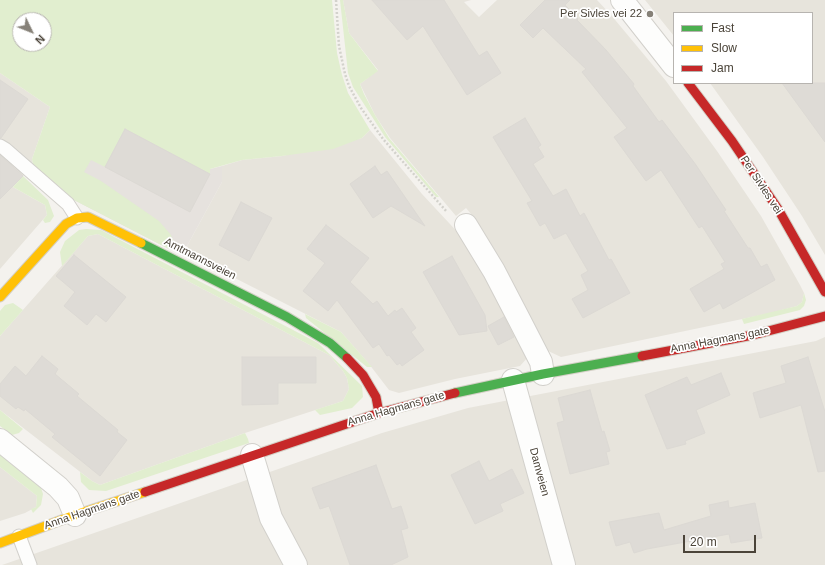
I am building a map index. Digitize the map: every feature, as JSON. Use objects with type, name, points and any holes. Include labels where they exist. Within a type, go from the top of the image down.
[{"type":"street","points":[[622,0],[673,65]]},
{"type":"street","name":"Per Sivles vei","points":[[689,84],[732,141],[774,203],[825,292]]},
{"type":"street","points":[[0,297],[66,224],[77,218]]},
{"type":"street","name":"Amtmannsveien","points":[[77,218],[88,218],[102,223],[287,317],[330,343],[355,365],[363,375],[376,397],[379,413]]},
{"type":"street","points":[[466,225],[494,271],[520,321],[541,362],[543,374]]},
{"type":"street","name":"Anna Hagmans gate","points":[[0,543],[75,515],[379,413],[453,393],[543,374],[753,335],[825,316]]},
{"type":"street","name":"Damveien","points":[[514,380],[564,565]]},
{"type":"street","points":[[0,440],[58,487],[68,498],[75,515]]},
{"type":"street","points":[[252,455],[271,518],[296,565]]},
{"type":"lane","points":[[0,146],[68,204],[77,218]]},
{"type":"lane","points":[[19,536],[30,565]]},
{"type":"path","points":[[336,0],[339,46],[345,74],[355,97],[383,139],[447,213],[466,225]]},
{"type":"shaded area","points":[[343,0],[471,0],[464,2],[479,17],[497,0],[597,0],[666,81],[717,151],[761,216],[800,285],[804,293],[802,302],[797,306],[771,313],[561,357],[546,350],[477,221],[466,208],[456,216],[390,138],[375,115],[360,84],[378,70],[349,33]]},
{"type":"shaded area","points":[[645,0],[825,0],[825,255],[802,216],[763,157],[711,84],[813,84],[813,12],[673,12],[673,35]]},
{"type":"shaded area","points":[[0,73],[50,107],[32,159],[33,165],[13,187],[45,205],[47,215],[0,269]]},
{"type":"shaded area","points":[[111,100],[210,169],[222,166],[222,182],[187,246],[169,249],[70,198]]},
{"type":"shaded area","points":[[370,130],[422,194],[463,238],[493,288],[528,357],[520,366],[455,379],[399,393],[389,390],[341,332],[193,258],[187,246],[222,182],[222,166],[242,160],[282,156],[362,138]]},
{"type":"shaded area","points":[[98,234],[329,355],[347,378],[349,389],[343,401],[245,433],[100,485],[92,481],[0,410],[0,336],[88,236]]},
{"type":"shaded area","points":[[825,337],[825,565],[2,565],[382,433],[468,408],[816,341]]},
{"type":"shaded area","points":[[0,467],[37,496],[36,507],[25,513],[0,521]]},
{"type":"green space","points":[[0,0],[332,0],[337,53],[342,75],[348,93],[370,130],[362,138],[333,149],[242,160],[210,169],[210,174],[125,129],[105,167],[91,160],[84,172],[101,181],[159,221],[171,235],[176,248],[169,249],[70,198],[61,188],[38,171],[33,165],[32,159],[50,107],[0,73]]},
{"type":"green space","points":[[340,0],[343,0],[349,33],[378,71],[360,84],[364,94],[389,138],[439,197],[436,197],[385,137],[353,87],[348,73]]},
{"type":"green space","points":[[23,176],[48,200],[54,216],[50,222],[45,223],[43,220],[47,215],[45,205],[13,187]]},
{"type":"green space","points":[[79,230],[101,230],[318,343],[362,386],[363,397],[352,408],[320,415],[315,410],[343,401],[349,389],[347,378],[343,371],[329,355],[98,234],[88,236],[62,266],[60,252],[65,241]]},
{"type":"green space","points":[[804,293],[806,300],[804,306],[800,310],[744,324],[742,319],[797,306],[802,302]]},
{"type":"green space","points":[[13,303],[23,310],[0,336],[0,311],[5,305]]},
{"type":"green space","points":[[305,314],[341,332],[372,367],[367,367],[306,318]]},
{"type":"green space","points":[[0,410],[23,429],[19,433],[12,435],[0,426]]},
{"type":"green space","points":[[245,433],[249,443],[106,491],[89,490],[81,482],[80,472],[100,485]]},
{"type":"green space","points":[[0,454],[40,485],[43,494],[41,505],[33,513],[31,509],[36,507],[37,496],[0,467]]},
{"type":"building","points":[[372,0],[444,0],[479,56],[487,51],[501,73],[467,95],[423,26],[407,40]]},
{"type":"building","points":[[545,0],[570,0],[565,5],[578,19],[577,20],[606,50],[634,84],[633,86],[659,122],[662,120],[696,165],[761,267],[767,264],[775,280],[723,309],[720,303],[704,312],[690,289],[724,269],[721,264],[725,262],[702,226],[699,228],[661,170],[646,181],[614,137],[627,128],[582,72],[586,69],[543,28],[533,38],[520,25]]},
{"type":"building","points":[[0,80],[28,99],[1,138],[0,138]]},
{"type":"building","points":[[825,83],[825,142],[783,84]]},
{"type":"building","points":[[525,118],[541,145],[538,147],[544,157],[533,164],[553,196],[566,189],[580,216],[584,213],[609,260],[611,259],[630,293],[583,318],[572,299],[588,290],[581,275],[588,271],[566,233],[554,239],[545,223],[540,226],[527,203],[532,201],[493,137]]},
{"type":"building","points":[[125,129],[210,174],[190,212],[105,167]]},
{"type":"building","points":[[0,155],[23,176],[0,199]]},
{"type":"building","points":[[375,166],[381,175],[387,171],[425,226],[391,206],[373,218],[350,184]]},
{"type":"building","points":[[241,202],[272,218],[249,261],[219,245]]},
{"type":"building","points":[[326,225],[369,258],[350,282],[373,304],[377,301],[388,316],[395,310],[396,312],[402,308],[416,328],[411,332],[424,350],[402,366],[400,363],[397,365],[389,355],[387,356],[379,344],[373,348],[337,300],[328,311],[303,291],[325,263],[307,249]]},
{"type":"building","points":[[74,255],[126,297],[106,322],[96,314],[87,325],[64,306],[75,292],[56,276]]},
{"type":"building","points":[[452,256],[485,315],[487,331],[459,335],[423,272]]},
{"type":"building","points":[[504,317],[514,337],[498,345],[488,326]]},
{"type":"building","points":[[42,356],[58,369],[55,374],[79,394],[77,396],[118,430],[117,432],[127,440],[100,476],[52,437],[55,434],[25,409],[24,411],[18,407],[16,409],[0,396],[0,384],[15,366],[26,376]]},
{"type":"building","points":[[242,357],[316,357],[316,383],[278,383],[278,404],[242,405]]},
{"type":"building","points":[[808,357],[825,412],[825,471],[818,472],[801,405],[760,418],[753,393],[786,383],[781,366]]},
{"type":"building","points":[[721,373],[730,395],[696,410],[705,433],[685,441],[686,444],[667,449],[645,395],[687,377],[691,385]]},
{"type":"building","points":[[590,390],[602,432],[604,431],[610,451],[606,452],[609,464],[570,474],[557,423],[564,421],[558,398]]},
{"type":"building","points":[[479,461],[489,481],[512,469],[524,493],[500,504],[503,511],[475,524],[451,475]]},
{"type":"building","points":[[376,465],[392,509],[401,506],[408,528],[401,530],[408,557],[391,565],[350,565],[329,506],[320,509],[312,488]]},
{"type":"building","points":[[728,501],[729,508],[755,503],[762,538],[731,543],[729,534],[647,549],[634,553],[630,542],[616,546],[609,522],[659,513],[664,530],[711,516],[709,505]]},
{"type":"traffic: fast","points":[[141,243],[287,317],[330,343],[347,358]]},
{"type":"traffic: fast","points":[[455,393],[543,374],[642,356]]},
{"type":"traffic: slow","points":[[0,297],[66,224],[77,218],[88,217],[141,243]]},
{"type":"traffic: slow","points":[[0,543],[75,515],[145,492]]},
{"type":"traffic: jam","points":[[689,84],[732,141],[778,209],[825,292]]},
{"type":"traffic: jam","points":[[642,356],[753,335],[825,316]]},
{"type":"traffic: jam","points":[[347,358],[363,375],[376,397],[379,413]]},
{"type":"traffic: jam","points":[[145,492],[379,413],[455,393]]},
{"type":"place","name":"Per Sivles vei 22","points":[[650,14]]}]
